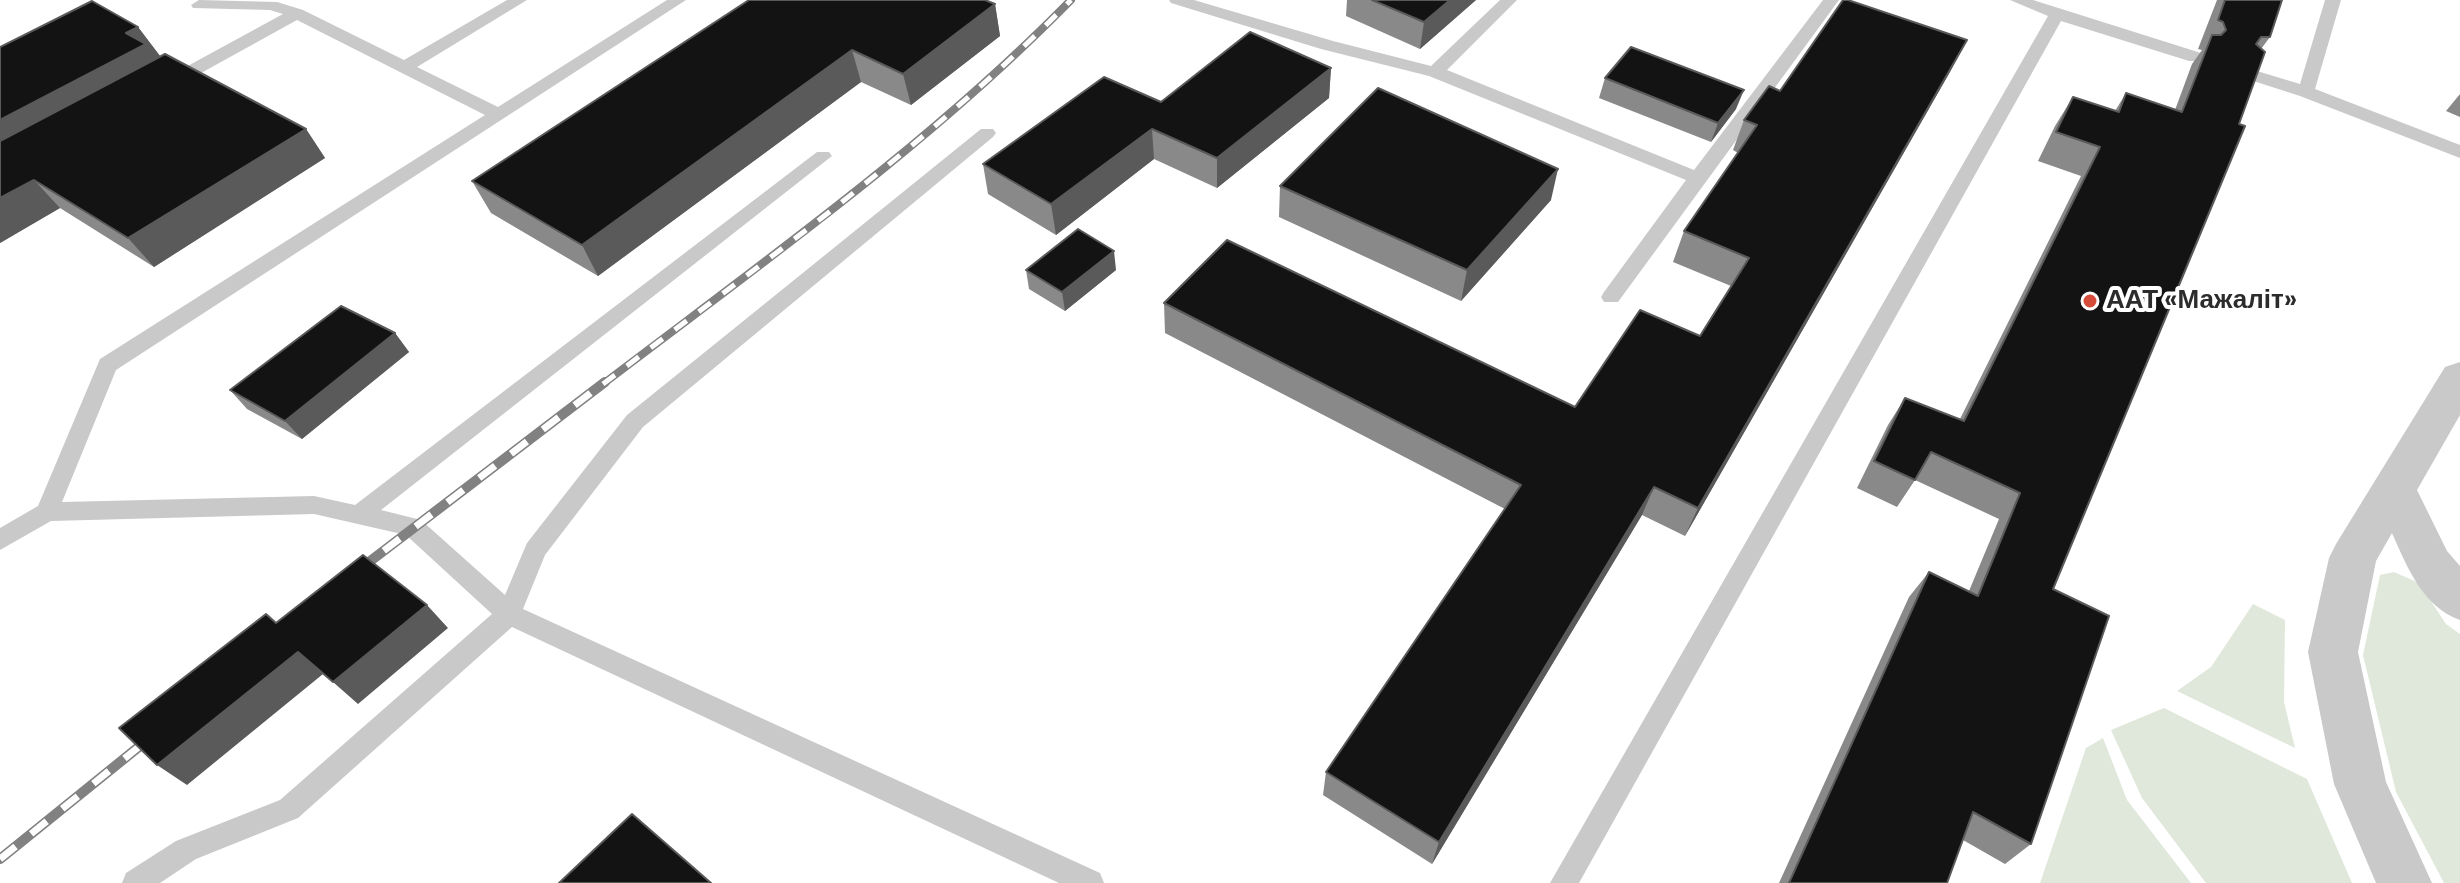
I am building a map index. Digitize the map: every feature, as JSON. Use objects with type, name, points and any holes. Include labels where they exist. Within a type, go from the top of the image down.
[{"type":"street","points":[[2404,883],[2360,784],[2333,652],[2353,558],[2460,378]]},
{"type":"street","points":[[2394,489],[2430,565],[2460,599]]},
{"type":"lane","points":[[404,67],[519,0]]},
{"type":"lane","points":[[47,512],[107,365],[678,0]]},
{"type":"lane","points":[[1177,0],[1327,45],[1435,72],[1698,178]]},
{"type":"lane","points":[[1435,72],[1509,0]]},
{"type":"lane","points":[[1611,297],[1831,0]]},
{"type":"lane","points":[[2018,0],[2195,57]]},
{"type":"lane","points":[[2306,92],[2333,0]]},
{"type":"lane","points":[[199,5],[271,5],[297,13],[499,115]]},
{"type":"lane","points":[[148,94],[297,13]]},
{"type":"lane","points":[[1564,883],[2057,14]]},
{"type":"lane","points":[[2247,73],[2306,92],[2460,152]]},
{"type":"lane","points":[[136,883],[186,850],[289,809],[509,614],[535,550],[635,421],[987,133]]},
{"type":"lane","points":[[358,515],[823,156]]},
{"type":"lane","points":[[0,540],[47,512],[314,505],[413,527],[509,614],[1090,883]]},
{"type":"shaded area","points":[[2394,572],[2419,583],[2446,624],[2460,634],[2460,883],[2444,883],[2396,792],[2363,655],[2380,575]]},
{"type":"shaded area","points":[[2253,604],[2285,620],[2284,702],[2295,748],[2177,691],[2211,667]]},
{"type":"shaded area","points":[[2164,708],[2307,779],[2352,883],[2206,883],[2142,798],[2111,730]]},
{"type":"shaded area","points":[[2103,738],[2127,800],[2191,883],[2040,883],[2086,748]]},
{"type":"building","points":[[749,0],[985,0],[995,4],[903,74],[852,50],[582,245],[472,181]]},
{"type":"building","points":[[1372,0],[1450,0],[1424,22]]},
{"type":"building","points":[[1843,0],[1967,40],[1698,508],[1654,487],[1439,842],[1326,772],[1521,485],[1164,303],[1227,240],[1575,407],[1640,310],[1700,336],[1749,258],[1684,231],[1757,125],[1744,120],[1769,86],[1780,91]]},
{"type":"building","points":[[2225,0],[2282,0],[2270,37],[2261,37],[2256,44],[2265,52],[2239,124],[2245,126],[2053,589],[2109,616],[2031,844],[1973,812],[1947,883],[1789,883],[1929,572],[1978,596],[2020,493],[1931,452],[1915,480],[1874,461],[1905,398],[1964,421],[2100,147],[2056,132],[2073,97],[2119,112],[2126,93],[2182,112],[2212,35],[2221,35],[2226,30],[2223,22],[2218,20]]},
{"type":"building","points":[[92,1],[138,27],[126,33],[146,44],[0,120],[0,47]]},
{"type":"building","points":[[1250,32],[1331,68],[1217,158],[1152,129],[1051,204],[983,164],[1104,77],[1161,102]]},
{"type":"building","points":[[1631,47],[1744,90],[1718,123],[1605,78]]},
{"type":"building","points":[[165,54],[306,129],[128,238],[34,180],[0,198],[0,141]]},
{"type":"building","points":[[1378,88],[1558,169],[1467,270],[1280,186]]},
{"type":"building","points":[[1078,229],[1114,251],[1062,292],[1026,270]]},
{"type":"building","points":[[341,306],[395,333],[285,421],[230,390]]},
{"type":"building","points":[[363,555],[427,605],[333,682],[298,652],[157,765],[119,728],[266,614],[276,623]]},
{"type":"building","points":[[632,814],[711,883],[559,883]]},
{"type":"railway","points":[[603,384],[903,153],[961,104],[1071,0]]},
{"type":"railway","points":[[352,575],[605,382]]},
{"type":"railway","points":[[0,859],[156,733]]},
{"type":"place","name":"ААТ «Мажаліт»","points":[[2090,301]]}]
